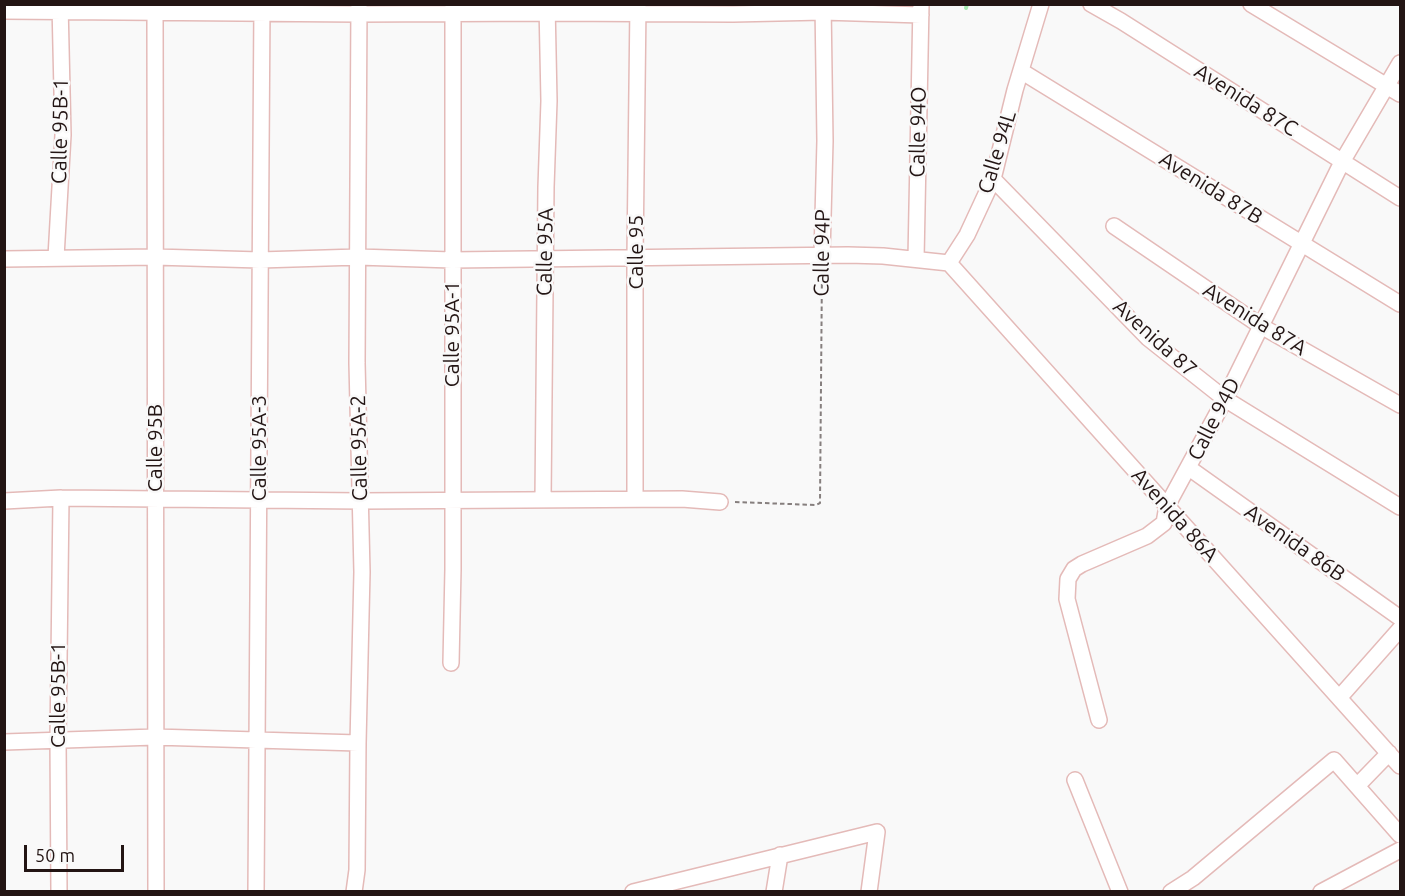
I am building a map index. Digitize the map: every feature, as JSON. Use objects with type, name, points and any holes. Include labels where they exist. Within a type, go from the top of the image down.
[{"type":"street","name":"Calle 94L","points":[[949,263],[966,235],[993,179],[1041,4]]},
{"type":"street","name":"Avenida 87C","points":[[1091,4],[1401,198]]},
{"type":"street","points":[[1251,4],[1401,94]]},
{"type":"street","points":[[4,11],[60,8],[921,10]]},
{"type":"street","name":"Calle 95B-1","points":[[56,257],[63,135],[60,8]]},
{"type":"street","name":"Calle 95B","points":[[154,8],[156,891]]},
{"type":"street","name":"Calle 95A-3","points":[[256,891],[262,8]]},
{"type":"street","name":"Calle 94P","points":[[822,255],[825,141],[823,8]]},
{"type":"street","name":"Calle 95A-2","points":[[354,891],[357,870],[357,743],[362,572],[357,363],[359,9]]},
{"type":"street","name":"Calle 95A-1","points":[[451,663],[453,9]]},
{"type":"street","name":"Calle 95A","points":[[543,499],[549,101],[547,9]]},
{"type":"street","name":"Calle 95","points":[[635,500],[638,9]]},
{"type":"street","name":"Calle 94O","points":[[916,259],[921,10]]},
{"type":"street","name":"Calle 94D","points":[[1099,720],[1067,599],[1068,579],[1074,569],[1082,564],[1147,536],[1164,523],[1167,506],[1225,399],[1342,162],[1401,63]]},
{"type":"street","name":"Avenida 87B","points":[[1021,71],[1401,304]]},
{"type":"street","name":"Avenida 87","points":[[993,179],[1149,338],[1225,399],[1401,507]]},
{"type":"street","name":"Avenida 87A","points":[[1114,225],[1261,326],[1401,405]]},
{"type":"street","points":[[4,259],[56,257],[260,260],[358,257],[452,260],[822,255],[883,256],[949,263]]},
{"type":"street","name":"Avenida 86A","points":[[949,263],[1401,766]]},
{"type":"street","name":"Avenida 86B","points":[[1189,468],[1401,618]]},
{"type":"street","points":[[4,501],[61,498],[361,501],[682,499],[720,502]]},
{"type":"street","name":"Calle 95B-1","points":[[59,891],[61,498]]},
{"type":"street","points":[[1339,698],[1399,634]]},
{"type":"street","points":[[4,742],[155,737],[357,743]]},
{"type":"street","points":[[1357,786],[1389,753]]},
{"type":"street","points":[[1171,891],[1193,878],[1334,760],[1401,835]]},
{"type":"street","points":[[1075,780],[1120,891]]},
{"type":"street","points":[[633,891],[673,886],[780,855],[877,832],[869,891]]},
{"type":"street","points":[[1321,891],[1401,850]]},
{"type":"street","points":[[774,891],[780,855]]},
{"type":"path","name":"Calle 94P","points":[[720,502],[816,505],[821,501],[822,255]]},
{"type":"waterway","points":[[966,8],[967,4]]}]
